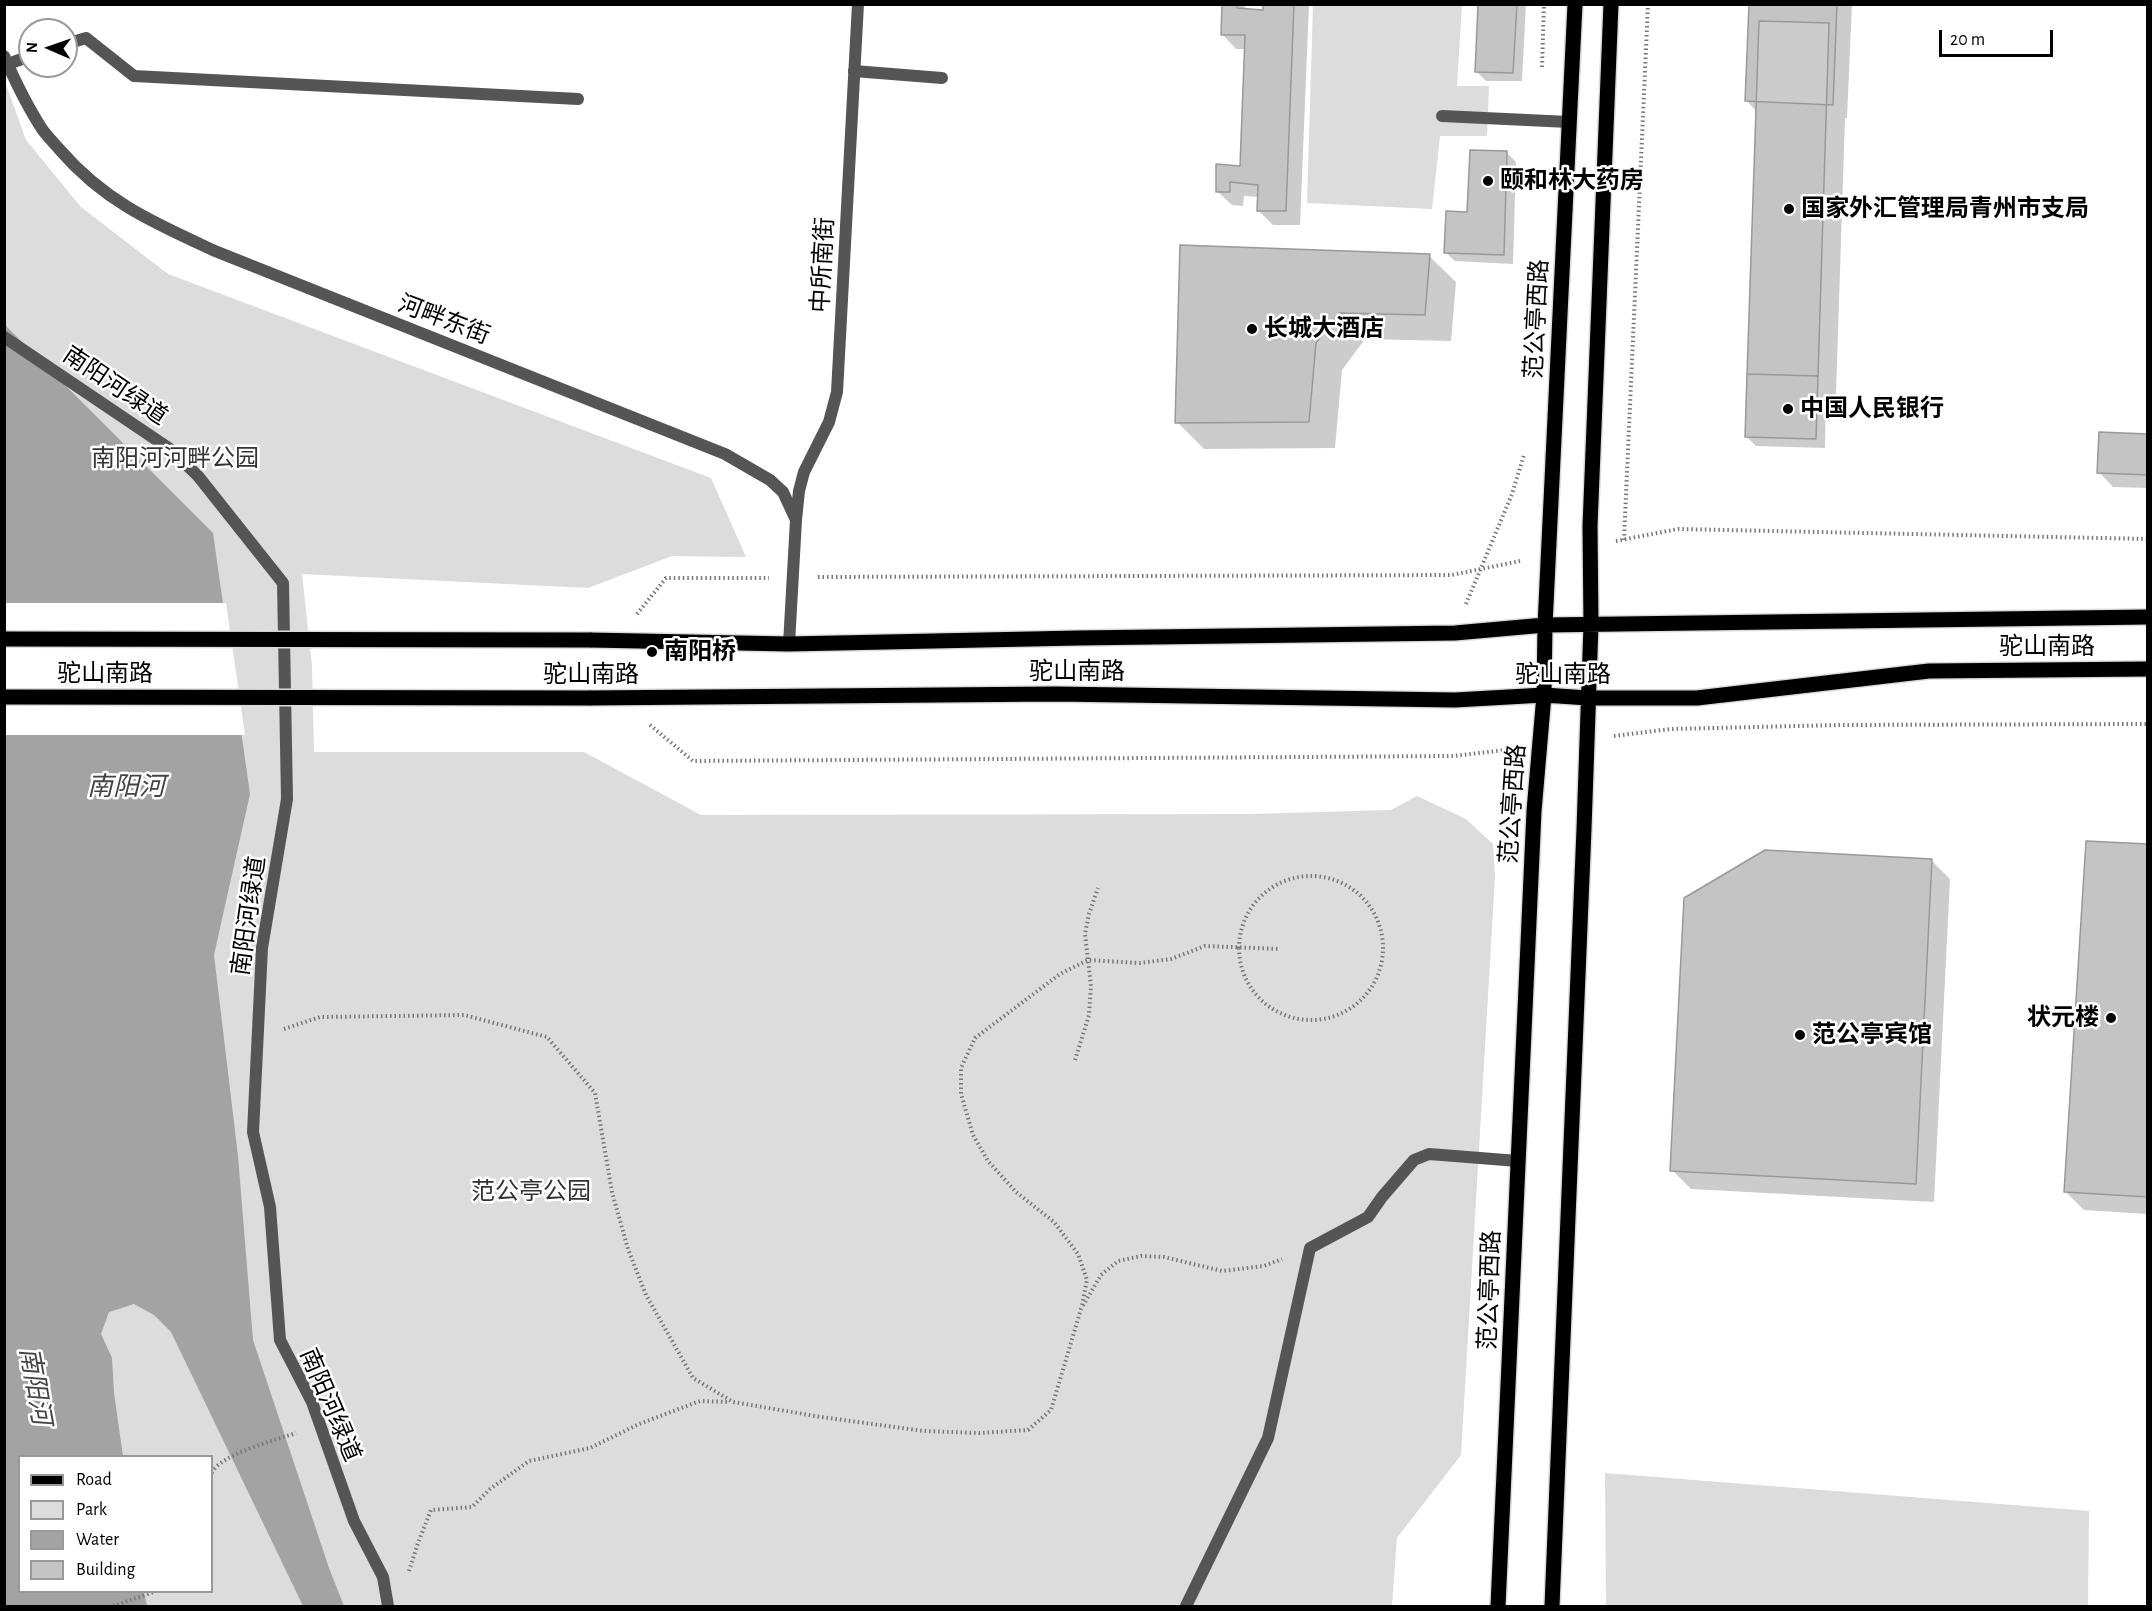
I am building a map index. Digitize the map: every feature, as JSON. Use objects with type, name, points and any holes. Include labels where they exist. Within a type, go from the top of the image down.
[{"type":"main road","name":"范公亭西路","points":[[1498,1606],[1534,811],[1544,695],[1545,625],[1575,4]]},
{"type":"main road","points":[[1552,1606],[1591,625],[1590,517],[1611,4]]},
{"type":"main road","name":"驼山南路","points":[[4,639],[615,640],[789,644],[1455,633],[1545,625],[2148,617]]},
{"type":"main road","name":"驼山南路","points":[[4,697],[617,698],[1056,694],[1455,700],[1544,695],[1588,698],[1696,698],[1929,670],[2148,669]]},
{"type":"street","name":"中所南街","points":[[796,520],[799,491],[804,472],[829,422],[837,392],[858,4]]},
{"type":"street","points":[[78,40],[86,38],[134,76],[578,99]]},
{"type":"street","name":"河畔东街","points":[[6,60],[42,130],[80,172],[118,203],[215,251],[725,454],[770,480],[783,492],[796,520],[789,644]]},
{"type":"street","points":[[854,71],[942,78]]},
{"type":"street","points":[[1442,116],[1569,122]]},
{"type":"street","name":"南阳河绿道","points":[[4,337],[170,449],[198,476],[284,583],[287,799],[262,948],[253,1132],[270,1207],[280,1341],[312,1402],[354,1521],[384,1577],[388,1606]]},
{"type":"street","points":[[1186,1606],[1268,1438],[1310,1248],[1368,1218],[1382,1197],[1414,1160],[1429,1154],[1518,1161]]},
{"type":"path","points":[[1541,75],[1544,4]]},
{"type":"path","points":[[1624,540],[1648,4]]},
{"type":"path","points":[[1455,633],[1512,494],[1525,453]]},
{"type":"path","points":[[1613,542],[1678,529],[2148,539]]},
{"type":"path","points":[[615,640],[666,579],[1452,575],[1521,561]]},
{"type":"path","points":[[617,698],[693,761],[1453,756],[1522,748]]},
{"type":"path","points":[[1613,736],[1671,729],[1841,725],[2148,724]]},
{"type":"path","points":[[1311,875],[1335,879],[1355,890],[1372,908],[1382,931],[1384,955],[1377,979],[1363,1000],[1344,1014],[1320,1021],[1296,1020],[1272,1011],[1255,995],[1243,975],[1238,948],[1241,928],[1251,907],[1267,890],[1288,879],[1311,875]]},
{"type":"path","points":[[1075,1060],[1089,1015],[1091,986],[1085,934],[1098,888]]},
{"type":"path","points":[[408,1575],[431,1510],[472,1507],[490,1490],[529,1461],[590,1448],[639,1424],[700,1401],[733,1402],[821,1418],[924,1431],[979,1433],[1028,1430],[1051,1410],[1081,1309],[1087,1280],[1078,1254],[1054,1222],[1016,1192],[988,1161],[973,1135],[962,1094],[961,1068],[975,1038],[1060,974],[1088,960],[1140,963],[1170,959],[1205,946],[1280,950]]},
{"type":"path","points":[[257,1038],[320,1017],[464,1015],[547,1038],[595,1093],[612,1192],[628,1249],[646,1295],[693,1378],[733,1402]]},
{"type":"path","points":[[1081,1309],[1101,1275],[1118,1261],[1141,1256],[1164,1257],[1222,1271],[1264,1266],[1310,1248]]},
{"type":"path","points":[[213,1469],[230,1457],[297,1433]]},
{"type":"path","points":[[113,1606],[151,1593]]},
{"type":"green space","points":[[1313,5],[1462,5],[1457,86],[1489,86],[1487,136],[1440,136],[1432,209],[1307,203]]},
{"type":"green space","name":"范公亭公园","points":[[4,79],[26,140],[81,207],[168,274],[711,478],[746,557],[672,556],[588,588],[302,574],[312,666],[314,752],[584,752],[701,815],[1250,814],[1391,810],[1417,796],[1466,819],[1493,844],[1495,877],[1461,1455],[1397,1538],[1392,1606],[5,1606]]},
{"type":"green space","points":[[1605,1473],[2089,1511],[2088,1606],[1606,1606]]},
{"type":"water","name":"南阳河","points":[[4,324],[213,533],[250,794],[214,955],[238,1156],[253,1340],[329,1568],[344,1606],[303,1606],[171,1332],[154,1315],[134,1304],[109,1312],[101,1334],[112,1358],[114,1393],[123,1455],[18,1455],[18,1593],[144,1593],[147,1606],[5,1606]]},
{"type":"pier","points":[[5,603],[226,603],[245,735],[5,735]]},
{"type":"building","points":[[1222,4],[1237,4],[1237,8],[1263,10],[1263,4],[1294,4],[1286,211],[1257,211],[1258,185],[1230,182],[1230,192],[1216,192],[1216,164],[1240,166],[1245,35],[1221,35]]},
{"type":"building","points":[[1478,4],[1517,4],[1513,73],[1475,72]]},
{"type":"building","points":[[1749,4],[1837,4],[1833,105],[1745,101]]},
{"type":"building","points":[[1759,21],[1829,23],[1818,376],[1747,374]]},
{"type":"building","name":"颐和林大药房","points":[[1470,150],[1507,151],[1504,255],[1444,253],[1446,211],[1467,212]]},
{"type":"building","name":"长城大酒店","points":[[1180,245],[1430,254],[1425,315],[1339,313],[1316,343],[1309,422],[1175,423]]},
{"type":"building","points":[[1747,374],[1818,376],[1816,439],[1745,437]]},
{"type":"building","points":[[2099,432],[2148,434],[2148,475],[2097,473]]},
{"type":"building","name":"状元楼","points":[[2086,841],[2148,844],[2148,1197],[2064,1192]]},
{"type":"building","name":"范公亭宾馆","points":[[1765,850],[1932,859],[1916,1184],[1670,1171],[1684,898]]},
{"type":"place","name":"颐和林大药房","points":[[1488,181]]},
{"type":"place","name":"国家外汇管理局青州市支局","points":[[1789,209]]},
{"type":"place","name":"长城大酒店","points":[[1252,329]]},
{"type":"place","name":"中国人民银行","points":[[1788,409]]},
{"type":"place","name":"南阳桥","points":[[652,652]]},
{"type":"place","name":"状元楼","points":[[2111,1018]]},
{"type":"place","name":"范公亭宾馆","points":[[1800,1035]]},
{"type":"park label","name":"南阳河河畔公园","points":[[175,459]]}]
